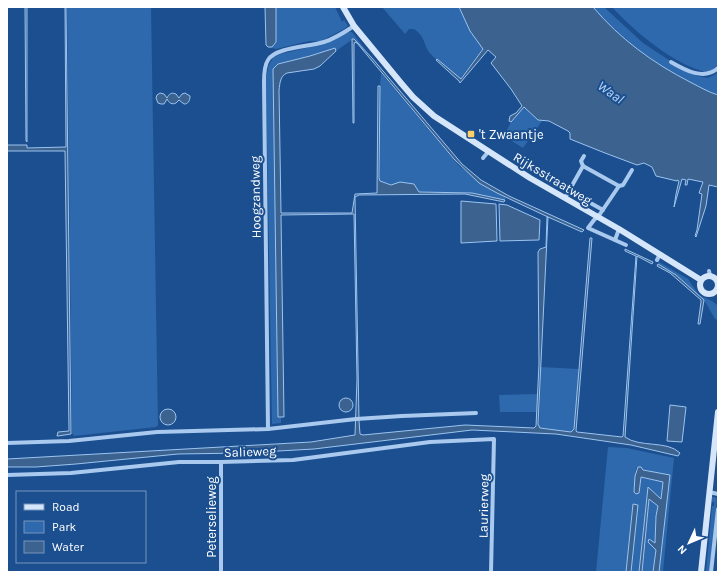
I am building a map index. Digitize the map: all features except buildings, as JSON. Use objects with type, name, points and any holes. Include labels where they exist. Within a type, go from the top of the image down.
[{"type":"street","name":"Rijksstraatweg","points":[[343,7],[354,26],[420,105],[445,124],[488,152],[597,217],[620,229],[659,257],[691,271],[701,280]]},
{"type":"street","name":"Hoogzandweg","points":[[268,429],[265,67],[268,60],[273,55],[324,42],[354,26]]},
{"type":"street","points":[[671,62],[695,73],[702,74],[710,73],[718,68]]},
{"type":"street","points":[[483,158],[488,152]]},
{"type":"street","points":[[584,156],[581,161],[584,166],[619,186]]},
{"type":"street","points":[[565,198],[584,166]]},
{"type":"street","points":[[626,245],[588,228],[603,210],[619,186],[623,185],[632,170]]},
{"type":"street","points":[[570,191],[603,210]]},
{"type":"street","points":[[615,240],[620,229]]},
{"type":"street","points":[[713,276],[717,286],[716,295],[702,291],[700,286],[701,280],[705,277],[713,276]]},
{"type":"street","points":[[701,572],[718,412]]},
{"type":"street","points":[[7,443],[69,441],[158,432],[268,429],[358,419],[476,413]]},
{"type":"street","name":"Salieweg","points":[[7,475],[71,473],[180,462],[293,460],[430,442],[494,440]]},
{"type":"street","name":"Laurierweg","points":[[492,572],[494,440]]},
{"type":"street","name":"Peterselieweg","points":[[221,462],[221,572]]},
{"type":"street","points":[[710,492],[718,494]]},
{"type":"street","points":[[711,572],[718,509]]},
{"type":"green space","points":[[67,7],[151,7],[158,425],[156,427],[74,436],[72,433]]},
{"type":"green space","points":[[276,7],[335,7],[342,22],[344,20],[348,26],[321,41],[309,41],[276,49],[268,47],[272,47],[276,42]]},
{"type":"green space","points":[[382,7],[459,7],[470,31],[483,48],[460,79],[432,56],[418,32],[414,29],[409,29],[405,34]]},
{"type":"green space","points":[[593,7],[604,7],[643,43],[681,68],[697,76],[708,78],[718,73],[718,95],[676,75],[650,58],[614,30]]},
{"type":"green space","points":[[612,7],[718,7],[718,64],[712,70],[707,72],[688,66],[676,60],[641,35]]},
{"type":"green space","points":[[352,32],[368,53],[353,39],[336,51],[334,49],[278,64],[273,69],[278,417],[281,417],[281,423],[272,424],[266,81],[268,67],[273,58],[280,54],[324,44]]},
{"type":"green space","points":[[381,73],[460,167],[506,195],[505,200],[472,193],[419,192],[412,183],[393,185],[380,181]]},
{"type":"green space","points":[[523,107],[538,120],[542,121],[523,148],[504,136],[511,122]]},
{"type":"green space","points":[[659,262],[688,279],[699,295],[717,305],[718,320],[715,319],[704,300],[658,264]]},
{"type":"green space","points":[[541,367],[579,369],[574,430],[571,432],[539,427]]},
{"type":"green space","points":[[537,394],[537,412],[500,412],[499,395]]},
{"type":"green space","points":[[608,447],[627,448],[674,458],[663,572],[659,572],[670,476],[643,470],[638,467],[636,468],[634,492],[639,493],[641,477],[663,482],[661,499],[648,488],[639,572],[631,572],[638,505],[635,504],[633,505],[626,572],[596,572]]},
{"type":"green space","points":[[712,497],[717,499],[711,572],[706,572],[712,506],[714,506]]},
{"type":"green space","points":[[649,499],[658,506],[655,543],[648,542],[656,550],[653,572],[642,572]]},
{"type":"water","points":[[25,7],[27,7],[27,142],[26,141]]},
{"type":"water","points":[[65,7],[71,434],[57,436],[58,432],[69,431],[65,151],[7,151],[7,145],[27,145],[27,148],[66,147]]},
{"type":"water","points":[[265,7],[276,7],[276,42],[272,47],[268,47],[266,45]]},
{"type":"water","name":"Waal","points":[[459,7],[593,7],[614,30],[650,58],[676,75],[718,95],[718,187],[709,185],[706,206],[696,237],[702,194],[699,193],[703,182],[688,179],[687,185],[685,185],[686,180],[682,179],[674,207],[679,181],[656,176],[652,167],[644,163],[637,165],[570,139],[570,133],[568,131],[549,121],[538,120],[524,107],[511,122],[509,121],[510,116],[516,113],[522,106],[491,63],[496,57],[488,50],[460,83],[436,60],[437,59],[461,79],[483,49],[470,31]]},
{"type":"water","points":[[352,39],[354,39],[372,58],[462,164],[481,180],[509,196],[584,230],[582,232],[548,217],[479,183],[454,159],[355,42],[353,123]]},
{"type":"water","points":[[335,48],[336,51],[320,66],[314,69],[287,73],[281,80],[279,90],[281,213],[352,213],[355,194],[377,193],[378,86],[380,86],[380,181],[391,185],[400,182],[414,184],[419,192],[472,193],[505,200],[504,202],[465,194],[359,195],[355,197],[360,434],[363,435],[465,425],[534,428],[536,426],[539,364],[538,252],[540,249],[546,247],[548,217],[538,424],[540,428],[571,432],[574,429],[590,238],[592,238],[576,431],[623,436],[636,256],[625,251],[625,249],[653,262],[652,264],[637,256],[625,437],[638,442],[661,445],[675,449],[680,453],[678,456],[631,445],[556,434],[472,430],[314,449],[243,453],[178,454],[76,464],[36,467],[7,467],[7,459],[311,442],[355,435],[357,379],[354,214],[281,215],[284,417],[278,417],[273,69],[278,64]]},
{"type":"water","points":[[160,93],[164,94],[167,98],[170,94],[174,93],[179,98],[185,93],[190,96],[190,99],[188,103],[185,104],[179,100],[175,104],[172,104],[167,99],[164,104],[161,104],[158,103],[156,98]]},
{"type":"water","points":[[461,201],[496,204],[497,241],[461,243]]},
{"type":"water","points":[[499,204],[507,205],[540,220],[539,240],[500,241]]},
{"type":"water","points":[[658,264],[676,275],[704,300],[700,324],[698,324],[701,300],[670,273],[657,266]]},
{"type":"water","points":[[343,398],[349,398],[353,402],[353,408],[349,412],[343,412],[339,408],[339,402]]},
{"type":"water","points":[[670,405],[686,407],[682,442],[667,441]]},
{"type":"water","points":[[165,409],[171,409],[176,414],[174,423],[171,425],[165,425],[160,420],[160,414]]},
{"type":"water","points":[[638,467],[641,467],[643,470],[670,475],[659,572],[653,572],[656,550],[648,542],[649,539],[655,543],[658,506],[649,499],[642,572],[639,572],[648,487],[661,499],[663,482],[641,477],[639,493],[636,494],[634,492],[635,476]]},
{"type":"water","points":[[633,504],[638,505],[631,572],[626,572]]},
{"type":"place","name":"'t Zwaantje","points":[[471,134]]}]
